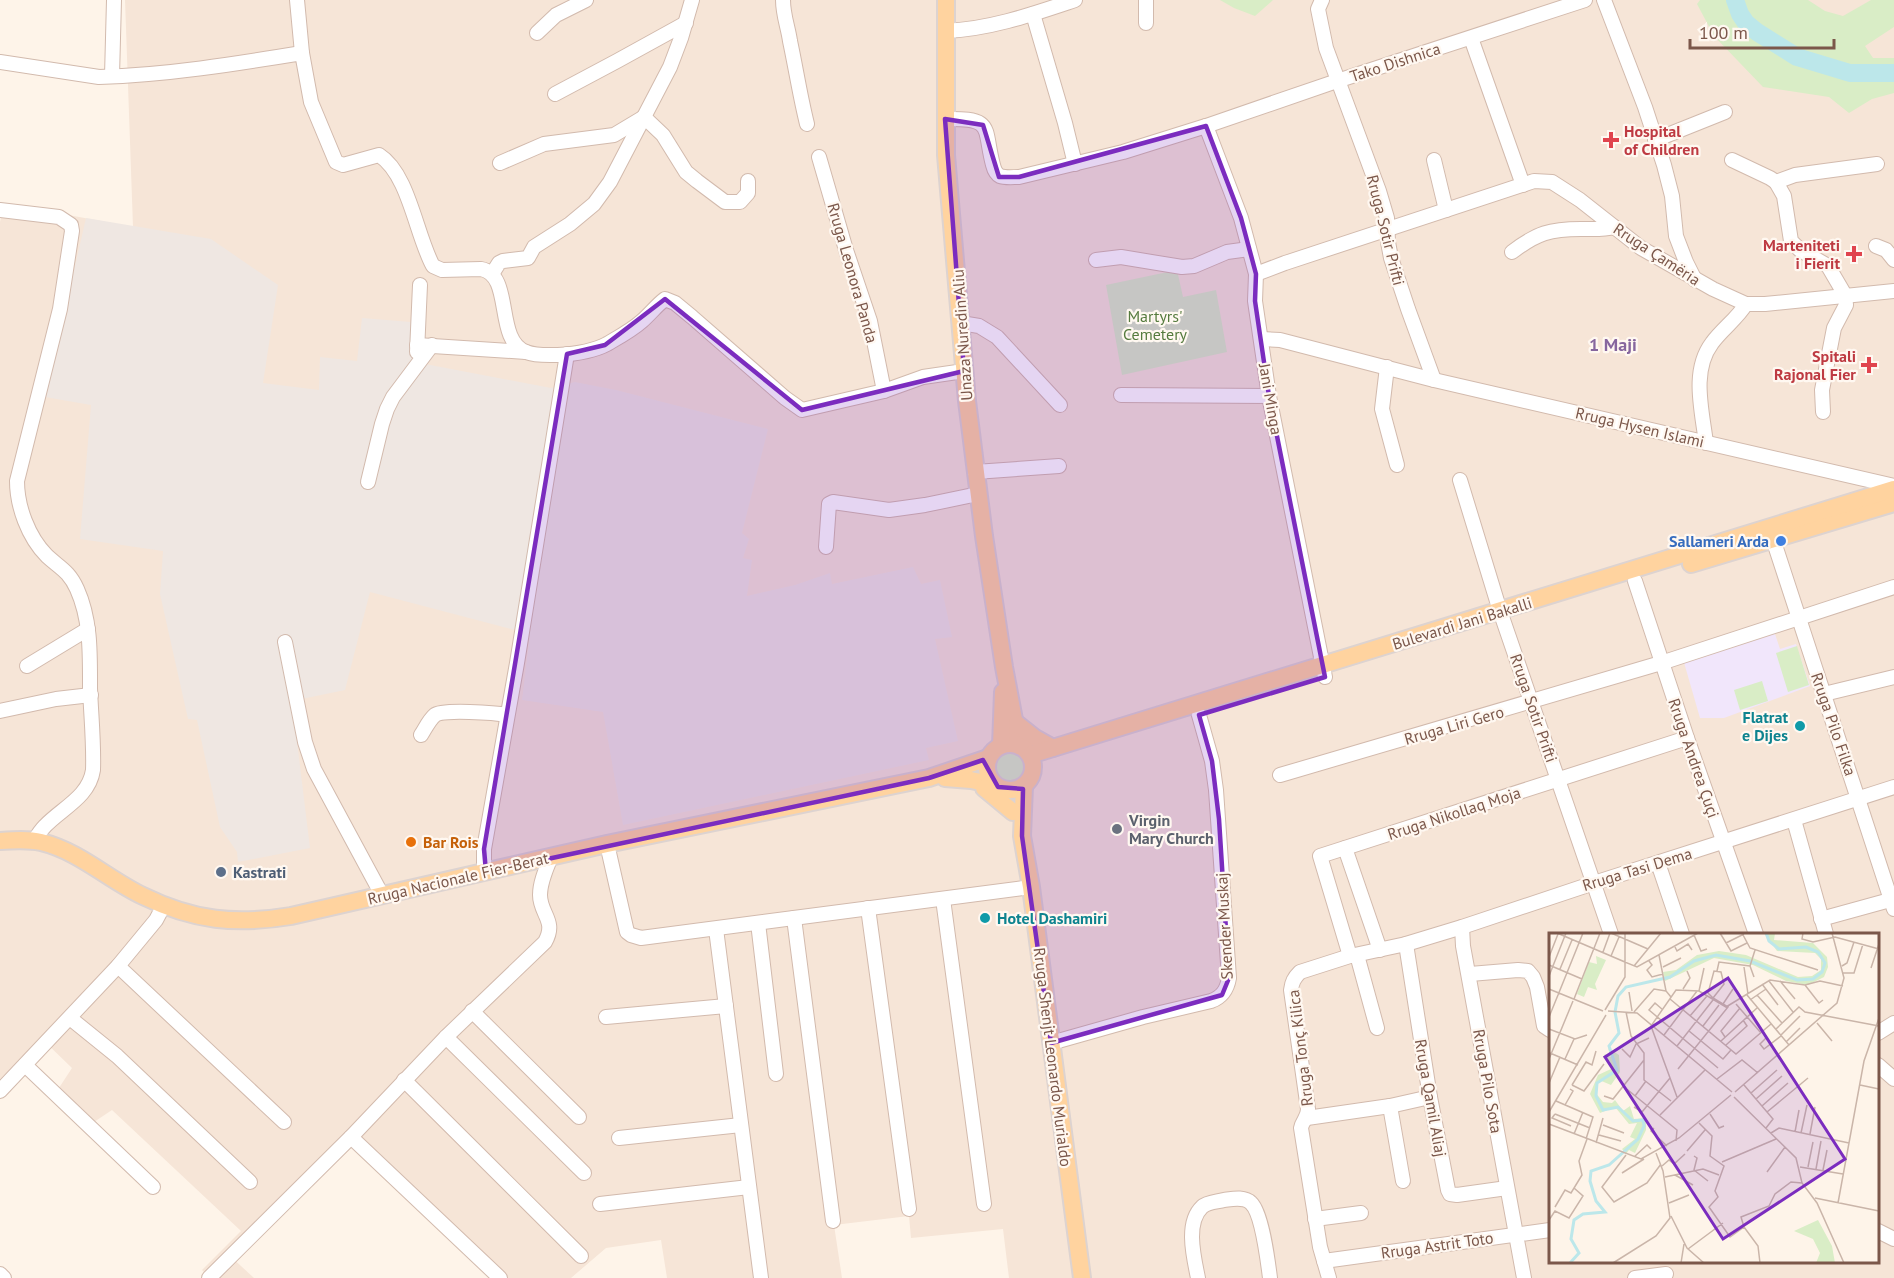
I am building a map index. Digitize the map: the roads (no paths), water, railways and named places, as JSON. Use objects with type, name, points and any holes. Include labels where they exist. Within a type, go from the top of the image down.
[{"type":"main road","name":"Unaza Nuredin Aliu","points":[[946,0],[946,154],[964,371],[975,472],[1004,667],[1016,723],[1028,756]]},
{"type":"main road","name":"Bulevardi Jani Bakalli","points":[[1028,756],[1199,715],[1324,672],[1894,488]]},
{"type":"main road","name":"Bulevardi Jani Bakalli","points":[[1502,616],[1635,581],[1894,503]]},
{"type":"main road","name":"Unaza Nuredin Aliu","points":[[1000,746],[1004,667]]},
{"type":"main road","name":"Bulevardi Jani Bakalli","points":[[1028,756],[1324,672]]},
{"type":"main road","points":[[1016,723],[1053,748]]},
{"type":"main road","points":[[1008,744],[1028,756],[1031,776],[1024,786],[1013,790],[998,787],[987,772],[988,758],[1000,746],[1008,744]]},
{"type":"main road","name":"Rruga Nacionale Fier-Berat","points":[[0,841],[34,841],[49,844],[68,852],[130,890],[164,905],[212,919],[246,921],[291,915],[607,844],[929,778],[988,758]]},
{"type":"main road","name":"Rruga Nacionale Fier-Berat","points":[[929,778],[971,780],[998,787]]},
{"type":"main road","points":[[971,780],[988,790],[1013,812]]},
{"type":"main road","name":"Rruga Shenjt Leonardo Murialdo","points":[[1022,836],[1024,786]]},
{"type":"main road","name":"Rruga Shenjt Leonardo Murialdo","points":[[998,787],[1013,812],[1022,836],[1031,887],[1082,1278]]},
{"type":"street","points":[[112,76],[114,0]]},
{"type":"street","points":[[297,0],[302,53],[311,102],[336,162],[343,165],[373,155],[384,158],[391,165],[400,183],[433,266],[442,270],[481,269],[492,274],[501,295],[511,338],[517,347],[526,352]]},
{"type":"street","points":[[537,33],[556,15],[586,0]]},
{"type":"street","points":[[492,274],[503,261],[528,258],[534,247],[570,224],[594,204],[610,182],[670,67],[692,0]]},
{"type":"street","points":[[783,0],[783,14],[807,124]]},
{"type":"street","points":[[946,31],[984,27],[1075,0]]},
{"type":"street","points":[[1146,0],[1146,23]]},
{"type":"street","name":"Rruga Sotir Prifti","points":[[1322,0],[1318,7],[1320,25],[1337,81],[1373,173],[1387,218],[1388,242],[1395,269],[1434,380]]},
{"type":"street","name":"Tako Dishnica","points":[[945,119],[971,120],[983,125],[987,131],[994,168],[998,175],[1019,177],[1123,152],[1585,0]]},
{"type":"street","points":[[1604,0],[1671,189],[1676,236],[1695,280]]},
{"type":"street","points":[[1033,14],[1075,164]]},
{"type":"street","points":[[555,94],[686,22]]},
{"type":"street","points":[[1471,38],[1523,185]]},
{"type":"street","points":[[0,62],[99,77],[176,72],[302,53]]},
{"type":"street","points":[[1655,140],[1725,112]]},
{"type":"street","points":[[500,163],[544,144],[614,135],[644,117]]},
{"type":"street","points":[[644,117],[663,135],[686,172],[715,196],[725,202],[740,202],[748,193],[748,181]]},
{"type":"street","name":"Jani Minga","points":[[1206,126],[1241,218],[1256,274],[1255,301],[1269,396],[1324,672]]},
{"type":"street","name":"Rruga Leonora Panda","points":[[819,157],[870,321],[884,391]]},
{"type":"street","points":[[1434,160],[1446,210]]},
{"type":"street","points":[[1732,160],[1776,182],[1784,196],[1791,241],[1800,250],[1828,266],[1845,295],[1846,305],[1834,328],[1822,390],[1823,412]]},
{"type":"street","points":[[1776,182],[1795,175],[1877,165]]},
{"type":"street","name":"Rruga Çamëria","points":[[1256,274],[1523,185],[1534,182],[1552,182],[1580,200],[1641,248],[1695,280],[1746,304],[1894,291]]},
{"type":"street","points":[[0,210],[59,218],[71,225],[72,231],[60,309],[17,481],[17,494],[27,526],[35,541],[50,558],[65,569],[82,600],[90,655],[94,755],[92,778],[86,790],[43,827],[34,841]]},
{"type":"street","points":[[1512,252],[1546,231],[1614,228]]},
{"type":"street","points":[[1876,246],[1886,250],[1894,260]]},
{"type":"street","points":[[1096,260],[1121,257],[1182,267],[1194,266],[1227,252],[1249,249]]},
{"type":"street","points":[[416,368],[420,285]]},
{"type":"street","points":[[417,345],[526,352],[548,356],[591,350],[605,345],[640,323],[665,299],[675,303],[802,410],[884,391],[923,377],[964,371]]},
{"type":"street","points":[[1706,443],[1700,389],[1702,362],[1713,340],[1734,320],[1746,304]]},
{"type":"street","points":[[961,323],[979,326],[997,337],[1060,405]]},
{"type":"street","name":"Rruga Hysen Islami","points":[[1261,339],[1280,340],[1434,380],[1894,488]]},
{"type":"street","points":[[368,482],[387,409],[393,397],[432,345]]},
{"type":"street","points":[[486,872],[484,849],[567,354]]},
{"type":"street","points":[[1387,367],[1382,409],[1397,465]]},
{"type":"street","points":[[1121,395],[1269,396]]},
{"type":"street","points":[[975,472],[1059,466]]},
{"type":"street","name":"Rruga Sotir Prifti","points":[[1460,480],[1502,616],[1611,933]]},
{"type":"street","points":[[826,547],[829,504],[833,502],[889,510],[905,509],[978,494]]},
{"type":"street","name":"Rruga Pilo Filka","points":[[1773,539],[1892,905]]},
{"type":"street","name":"Rruga Andrea Çuçi","points":[[1635,581],[1661,663],[1756,933]]},
{"type":"street","points":[[1798,619],[1894,587]]},
{"type":"street","name":"Rruga Liri Gero","points":[[1280,775],[1532,702],[1798,619]]},
{"type":"street","points":[[27,666],[87,629]]},
{"type":"street","points":[[285,642],[305,742],[314,769],[382,895]]},
{"type":"street","points":[[1824,693],[1894,677]]},
{"type":"street","points":[[0,711],[56,699],[91,696]]},
{"type":"street","points":[[421,735],[430,720],[440,712],[489,712],[507,715]]},
{"type":"street","name":"Skender Muskaj","points":[[1051,1043],[1217,999],[1225,991],[1229,978],[1216,790],[1212,761],[1199,715]]},
{"type":"street","name":"Rruga Nikollaq Moja","points":[[1354,956],[1320,856],[1687,738]]},
{"type":"street","name":"Rruga Tasi Dema","points":[[1354,956],[1406,944],[1462,927],[1894,787]]},
{"type":"street","points":[[1794,820],[1826,933]]},
{"type":"street","points":[[607,844],[626,927],[631,935],[641,938],[1031,887]]},
{"type":"street","points":[[1345,849],[1380,950]]},
{"type":"street","points":[[209,1278],[351,1137],[472,1011],[545,942],[550,928],[539,892],[550,857]]},
{"type":"street","points":[[1658,863],[1682,933]]},
{"type":"street","points":[[943,899],[984,1204]]},
{"type":"street","points":[[0,1091],[118,966],[156,920],[164,905]]},
{"type":"street","points":[[1821,919],[1892,905]]},
{"type":"street","points":[[867,908],[909,1209]]},
{"type":"street","points":[[794,918],[833,1221]]},
{"type":"street","points":[[758,923],[776,1074]]},
{"type":"street","name":"Rruga Pilo Sota","points":[[1462,927],[1463,946],[1470,974],[1524,1278]]},
{"type":"street","points":[[716,929],[761,1278]]},
{"type":"street","name":"Rruga Qamil Aliaj","points":[[1406,944],[1430,1097],[1450,1194],[1457,1196],[1507,1188]]},
{"type":"street","points":[[1354,956],[1377,1028]]},
{"type":"street","name":"Rruga Tonç Kilica","points":[[1329,1278],[1316,1220],[1301,1128],[1308,1109],[1292,983],[1300,972],[1354,956]]},
{"type":"street","points":[[118,966],[284,1122]]},
{"type":"street","points":[[1470,974],[1528,971],[1533,976],[1537,987],[1544,1026],[1549,1029]]},
{"type":"street","points":[[606,1017],[726,1006]]},
{"type":"street","points":[[472,1011],[579,1117]]},
{"type":"street","points":[[70,1018],[117,1056],[250,1182]]},
{"type":"street","points":[[1879,1032],[1894,1023]]},
{"type":"street","points":[[446,1037],[584,1173]]},
{"type":"street","points":[[25,1065],[153,1187]]},
{"type":"street","points":[[1879,1066],[1894,1079]]},
{"type":"street","points":[[404,1080],[581,1256]]},
{"type":"street","points":[[1306,1118],[1390,1106],[1430,1097]]},
{"type":"street","points":[[1390,1106],[1404,1181]]},
{"type":"street","points":[[619,1138],[741,1125]]},
{"type":"street","points":[[351,1137],[500,1278]]},
{"type":"street","points":[[600,1204],[749,1187]]},
{"type":"street","points":[[1198,1278],[1192,1244],[1192,1233],[1197,1214],[1207,1204],[1233,1199],[1246,1200],[1253,1206],[1263,1237],[1270,1278]]},
{"type":"street","points":[[1316,1220],[1361,1213]]},
{"type":"street","name":"Rruga Astrit Toto","points":[[1324,1261],[1549,1230]]},
{"type":"street","points":[[1879,1232],[1894,1239]]},
{"type":"street","points":[[1635,1278],[1666,1271]]},
{"type":"street","points":[[0,1274],[4,1278]]},
{"type":"waterway","points":[[1735,0],[1746,23],[1797,57],[1850,73],[1894,73]]},
{"type":"place","name":"Hospital of Children","points":[[1611,140]]},
{"type":"place","name":"Marteniteti i Fierit","points":[[1854,254]]},
{"type":"place","name":"Spitali Rajonal Fier","points":[[1869,365]]},
{"type":"place","name":"Sallameri Arda","points":[[1781,541]]},
{"type":"place","name":"Flatrat e Dijes","points":[[1800,726]]},
{"type":"place","name":"Virgin Mary Church","points":[[1117,829]]},
{"type":"place","name":"Bar Rois","points":[[411,842]]},
{"type":"place","name":"Kastrati","points":[[221,872]]},
{"type":"place","name":"Hotel Dashamiri","points":[[985,918]]},
{"type":"district","name":"1 Maji","points":[[1613,345]]},
{"type":"park label","name":"Martyrs' Cemetery","points":[[1155,325]]}]
